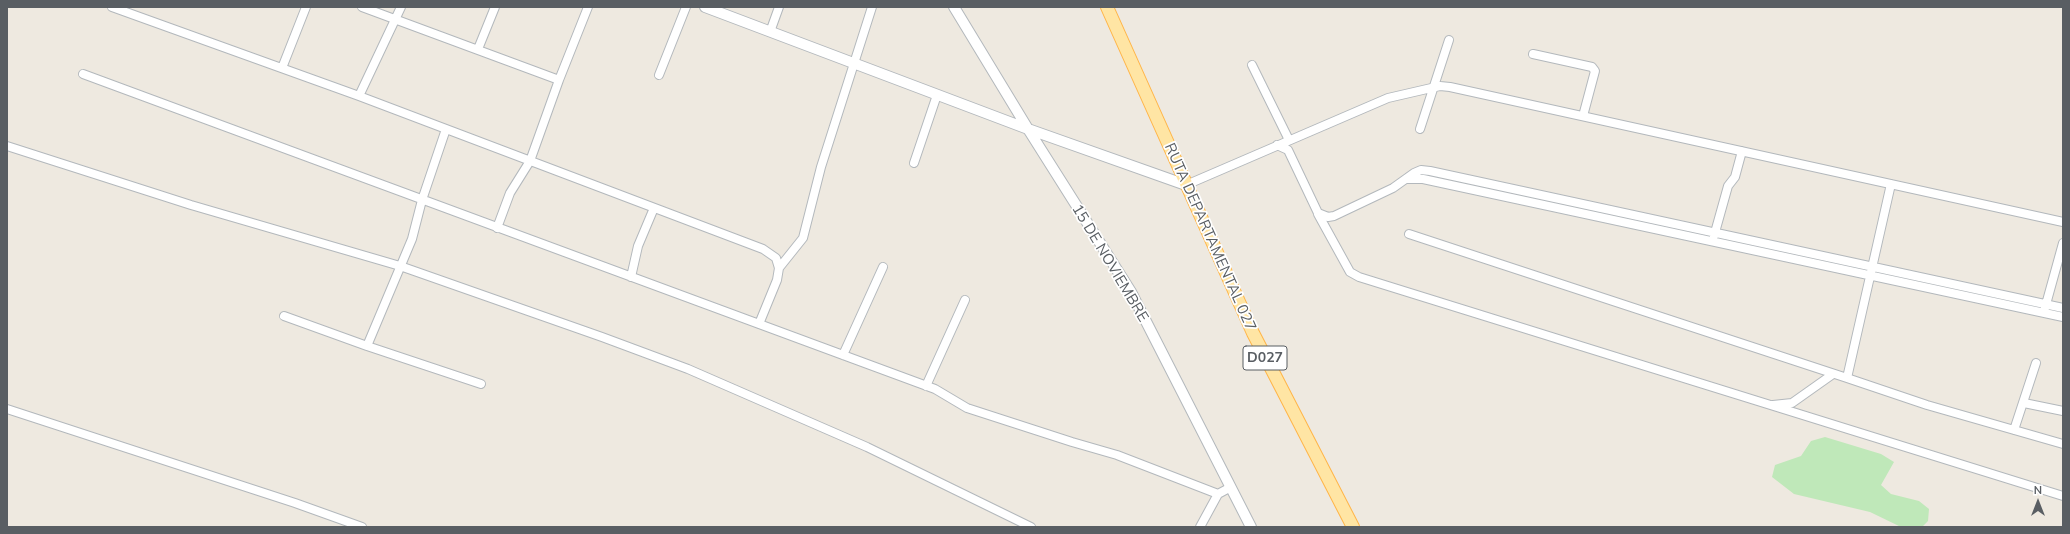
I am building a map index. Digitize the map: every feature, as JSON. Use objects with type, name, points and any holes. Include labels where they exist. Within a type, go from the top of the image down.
[{"type":"main road","name":"RUTA DEPARTAMENTAL 027","points":[[1107,7],[1253,333],[1353,527]]},
{"type":"street","points":[[112,7],[359,96],[762,249],[776,258],[780,268]]},
{"type":"street","points":[[282,68],[306,7]]},
{"type":"street","points":[[362,7],[559,80]]},
{"type":"street","points":[[359,96],[401,7]]},
{"type":"street","points":[[478,49],[495,7]]},
{"type":"street","points":[[497,228],[510,193],[530,161],[559,80],[588,7]]},
{"type":"street","points":[[659,75],[686,7]]},
{"type":"street","points":[[705,7],[1028,129],[1186,185],[1388,98],[1435,87],[1450,87],[2063,222]]},
{"type":"street","points":[[770,32],[779,7]]},
{"type":"street","points":[[759,324],[778,280],[780,268],[803,238],[819,174],[872,7]]},
{"type":"street","name":"15 DE NOVIEMBRE","points":[[954,7],[1028,129],[1131,292],[1252,527]]},
{"type":"street","points":[[1420,129],[1435,87],[1449,40]]},
{"type":"street","points":[[1533,54],[1592,67],[1595,71],[1583,116]]},
{"type":"street","points":[[1252,65],[1289,140]]},
{"type":"street","points":[[83,74],[926,386],[967,408],[1117,455],[1218,494]]},
{"type":"street","points":[[914,163],[937,95]]},
{"type":"street","points":[[367,346],[412,239],[422,200],[446,129]]},
{"type":"street","points":[[1277,145],[1288,150],[1318,213],[1350,272],[1359,277],[1762,404],[2063,496]]},
{"type":"street","points":[[7,146],[191,205],[400,266],[595,334],[688,369],[867,447],[1027,526]]},
{"type":"street","points":[[1713,241],[1728,186],[1735,177],[1742,151]]},
{"type":"street","points":[[1318,213],[1328,218],[1334,216],[1393,188],[1421,170],[1430,170],[1715,232],[2063,317]]},
{"type":"street","points":[[1405,180],[1414,178],[1423,179],[1713,241],[2063,308]]},
{"type":"street","points":[[1847,378],[1891,184]]},
{"type":"street","points":[[631,277],[638,246],[654,208]]},
{"type":"street","points":[[1409,234],[1833,374],[2063,444]]},
{"type":"street","points":[[2044,313],[2063,243]]},
{"type":"street","points":[[843,355],[883,267]]},
{"type":"street","points":[[926,386],[965,300]]},
{"type":"street","points":[[284,316],[367,346],[481,384]]},
{"type":"street","points":[[2014,430],[2036,363]]},
{"type":"street","points":[[1762,404],[1780,405],[1792,403],[1833,374]]},
{"type":"street","points":[[2024,403],[2063,411]]},
{"type":"street","points":[[7,409],[295,503],[362,527]]},
{"type":"street","points":[[1200,527],[1218,494],[1231,487]]},
{"type":"green space","points":[[1825,437],[1881,454],[1894,462],[1881,485],[1891,494],[1919,501],[1929,509],[1928,521],[1922,527],[1901,527],[1870,512],[1794,494],[1772,477],[1775,465],[1801,456],[1811,441]]}]
